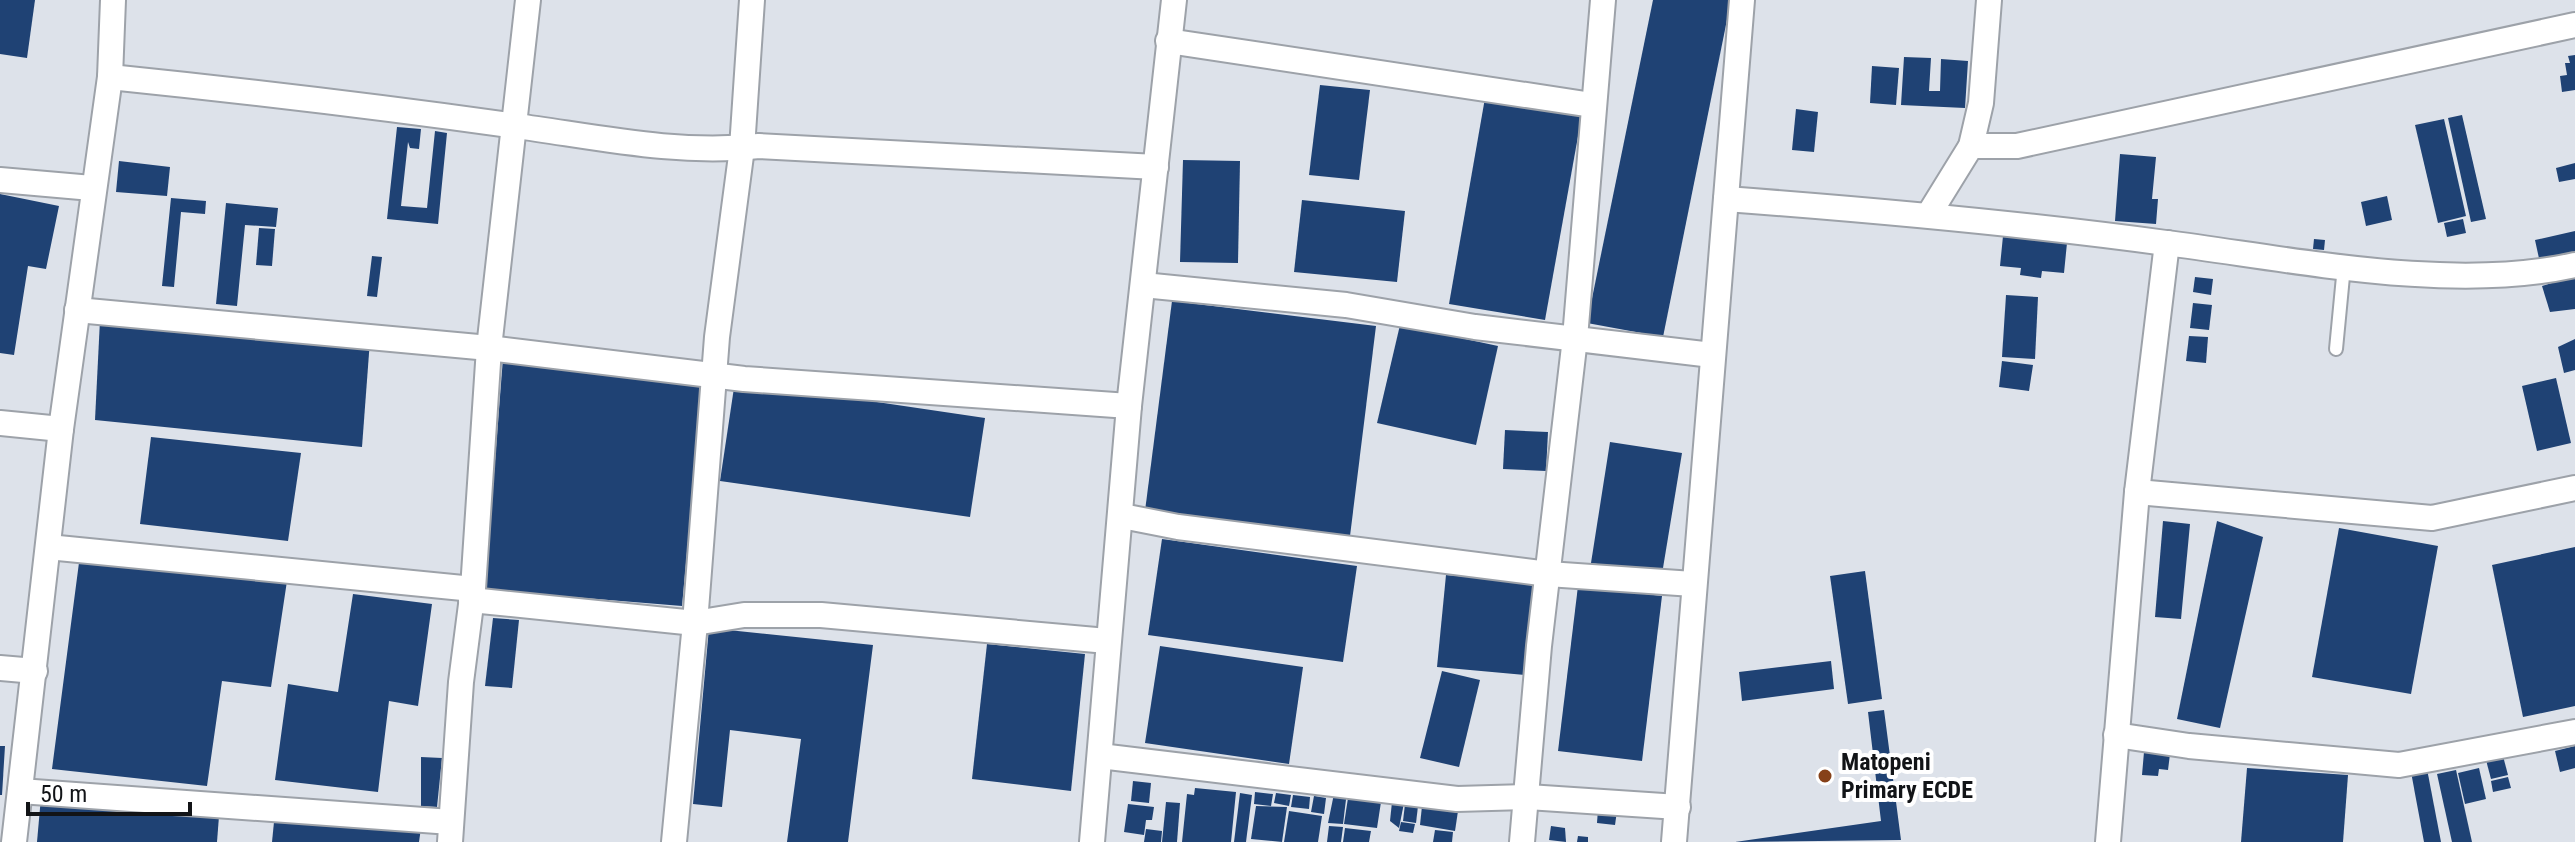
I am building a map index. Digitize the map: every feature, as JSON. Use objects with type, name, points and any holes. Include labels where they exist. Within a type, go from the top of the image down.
[{"type":"street","points":[[14,842],[61,429],[92,188],[110,77],[113,0]]},
{"type":"street","points":[[20,791],[450,832],[461,682],[472,595],[489,348],[528,0]]},
{"type":"street","points":[[674,842],[714,373],[742,148],[752,0]]},
{"type":"street","points":[[1092,842],[1129,406],[1174,0]]},
{"type":"street","points":[[1522,842],[1575,338],[1603,0]]},
{"type":"street","points":[[1674,842],[1742,0]]},
{"type":"street","points":[[1929,214],[1971,146],[1981,103],[1989,0]]},
{"type":"street","points":[[1971,146],[2017,146],[2575,25]]},
{"type":"street","points":[[1168,41],[1592,105]]},
{"type":"street","points":[[110,77],[515,126],[646,146],[1156,167]]},
{"type":"street","points":[[0,180],[92,188]]},
{"type":"street","points":[[1726,199],[1929,214],[2344,266],[2478,277],[2545,272],[2575,265]]},
{"type":"street","points":[[2108,842],[2137,492],[2167,243]]},
{"type":"street","points":[[1143,285],[1346,305],[1475,327],[1712,355]]},
{"type":"street","points":[[77,310],[489,348],[744,379],[1129,406]]},
{"type":"street","points":[[0,423],[61,429]]},
{"type":"street","points":[[2137,492],[2432,518],[2575,488]]},
{"type":"street","points":[[1122,516],[1548,574],[1693,584]]},
{"type":"street","points":[[48,547],[695,623],[744,615],[821,615],[1107,641]]},
{"type":"street","points":[[0,668],[35,671]]},
{"type":"street","points":[[2116,735],[2189,746],[2399,765],[2575,732]]},
{"type":"street","points":[[1100,756],[1457,799],[1528,797],[1678,807]]},
{"type":"lane","points":[[2336,349],[2344,266]]},
{"type":"building","points":[[0,0],[35,0],[27,58],[0,54]]},
{"type":"building","points":[[1653,0],[1731,0],[1663,337],[1587,323]]},
{"type":"building","points":[[2575,55],[2575,90],[2562,92],[2560,76],[2567,75],[2565,63],[2570,63],[2568,56]]},
{"type":"building","points":[[1904,57],[1931,58],[1929,91],[1940,91],[1941,59],[1968,61],[1965,108],[1901,105]]},
{"type":"building","points":[[1872,66],[1899,68],[1896,105],[1870,103]]},
{"type":"building","points":[[1320,85],[1370,90],[1359,180],[1309,175]]},
{"type":"building","points":[[1485,98],[1582,114],[1545,320],[1449,304]]},
{"type":"building","points":[[1796,109],[1818,112],[1814,152],[1792,150]]},
{"type":"building","points":[[2462,115],[2486,219],[2471,222],[2448,118]]},
{"type":"building","points":[[2444,119],[2466,216],[2438,223],[2415,125]]},
{"type":"building","points":[[397,127],[421,129],[419,149],[410,148],[408,142],[401,206],[427,208],[435,131],[447,133],[438,224],[387,219]]},
{"type":"building","points":[[2120,154],[2156,157],[2152,199],[2158,199],[2156,224],[2115,221]]},
{"type":"building","points":[[1183,160],[1240,161],[1238,263],[1180,262]]},
{"type":"building","points":[[119,161],[170,167],[167,196],[116,192]]},
{"type":"building","points":[[2575,163],[2575,179],[2559,182],[2556,168]]},
{"type":"building","points":[[0,194],[59,206],[46,269],[28,266],[14,355],[0,353]]},
{"type":"building","points":[[2387,196],[2392,220],[2366,226],[2361,202]]},
{"type":"building","points":[[171,198],[206,201],[205,214],[181,212],[174,287],[162,286]]},
{"type":"building","points":[[1302,200],[1405,211],[1397,282],[1294,272]]},
{"type":"building","points":[[226,203],[278,208],[276,227],[245,225],[237,306],[216,304]]},
{"type":"building","points":[[2463,219],[2466,233],[2447,237],[2444,223]]},
{"type":"building","points":[[259,228],[275,229],[272,266],[256,265]]},
{"type":"building","points":[[2575,231],[2575,256],[2540,263],[2535,240]]},
{"type":"building","points":[[2003,236],[2067,243],[2064,273],[2042,271],[2041,278],[2020,275],[2021,268],[2000,266]]},
{"type":"building","points":[[2314,239],[2325,240],[2324,250],[2313,249]]},
{"type":"building","points":[[372,256],[382,257],[377,297],[367,296]]},
{"type":"building","points":[[2575,276],[2575,309],[2550,312],[2542,286]]},
{"type":"building","points":[[2195,277],[2213,279],[2211,295],[2193,292]]},
{"type":"building","points":[[2006,295],[2038,297],[2035,359],[2002,357]]},
{"type":"building","points":[[1172,301],[1376,326],[1350,536],[1145,511]]},
{"type":"building","points":[[2193,303],[2212,305],[2209,330],[2190,328]]},
{"type":"building","points":[[100,320],[370,340],[362,447],[95,420]]},
{"type":"building","points":[[1400,325],[1498,346],[1476,445],[1377,423]]},
{"type":"building","points":[[2189,336],[2208,337],[2206,363],[2186,361]]},
{"type":"building","points":[[2575,339],[2575,370],[2564,373],[2558,347]]},
{"type":"building","points":[[503,358],[703,379],[682,606],[485,590]]},
{"type":"building","points":[[2002,361],[2033,365],[2029,391],[1999,387]]},
{"type":"building","points":[[2556,378],[2571,443],[2537,451],[2522,386]]},
{"type":"building","points":[[735,381],[985,418],[970,517],[720,481]]},
{"type":"building","points":[[1505,430],[1548,432],[1546,471],[1503,469]]},
{"type":"building","points":[[151,437],[301,453],[288,541],[140,524]]},
{"type":"building","points":[[1610,442],[1682,453],[1662,574],[1591,563]]},
{"type":"building","points":[[2163,521],[2190,524],[2181,619],[2155,617]]},
{"type":"building","points":[[2217,521],[2263,537],[2220,728],[2177,719]]},
{"type":"building","points":[[2339,528],[2438,546],[2411,694],[2312,677]]},
{"type":"building","points":[[1162,539],[1357,566],[1343,662],[1148,635]]},
{"type":"building","points":[[2575,547],[2575,706],[2523,717],[2492,565]]},
{"type":"building","points":[[80,555],[287,581],[271,687],[222,681],[207,786],[52,769]]},
{"type":"building","points":[[1865,571],[1882,699],[1848,704],[1830,576]]},
{"type":"building","points":[[1446,575],[1534,583],[1525,675],[1437,667]]},
{"type":"building","points":[[1578,586],[1662,596],[1642,761],[1558,751]]},
{"type":"building","points":[[353,594],[432,604],[418,706],[389,701],[378,792],[275,780],[288,684],[338,692]]},
{"type":"building","points":[[493,618],[519,620],[512,688],[485,686]]},
{"type":"building","points":[[709,628],[873,645],[848,842],[787,842],[801,739],[730,730],[722,807],[693,804]]},
{"type":"building","points":[[987,644],[1085,654],[1071,791],[972,779]]},
{"type":"building","points":[[1160,646],[1303,667],[1289,764],[1145,743]]},
{"type":"building","points":[[1831,661],[1834,689],[1742,701],[1739,672]]},
{"type":"building","points":[[1442,671],[1480,680],[1459,767],[1420,758]]},
{"type":"building","points":[[1884,710],[1901,840],[1735,842],[1881,821],[1868,712]]},
{"type":"building","points":[[0,746],[5,746],[2,795],[0,795]]},
{"type":"building","points":[[2575,746],[2575,768],[2560,772],[2555,751]]},
{"type":"building","points":[[2144,752],[2170,754],[2168,770],[2159,769],[2158,776],[2142,775]]},
{"type":"building","points":[[2503,756],[2508,775],[2491,779],[2486,760]]},
{"type":"building","points":[[421,757],[442,758],[437,807],[421,806]]},
{"type":"building","points":[[2247,768],[2348,775],[2343,842],[2241,842]]},
{"type":"building","points":[[2479,768],[2486,799],[2465,804],[2458,773]]},
{"type":"building","points":[[2427,769],[2441,842],[2424,842],[2411,772]]},
{"type":"building","points":[[2456,770],[2472,842],[2452,842],[2437,774]]},
{"type":"building","points":[[2508,777],[2511,788],[2493,792],[2491,781]]},
{"type":"building","points":[[1133,781],[1151,783],[1149,803],[1131,801]]},
{"type":"building","points":[[1195,788],[1236,792],[1231,842],[1182,842],[1187,794],[1194,795]]},
{"type":"building","points":[[1335,789],[1347,791],[1343,824],[1328,823]]},
{"type":"building","points":[[1255,792],[1273,794],[1271,806],[1254,804]]},
{"type":"building","points":[[1240,793],[1252,795],[1246,842],[1234,842]]},
{"type":"building","points":[[1276,793],[1291,795],[1289,806],[1274,803]]},
{"type":"building","points":[[1293,795],[1310,797],[1309,809],[1291,807]]},
{"type":"building","points":[[1314,796],[1326,798],[1324,814],[1311,812]]},
{"type":"building","points":[[41,797],[219,816],[217,842],[37,842]]},
{"type":"building","points":[[1348,798],[1381,802],[1377,828],[1344,824]]},
{"type":"building","points":[[1166,802],[1180,803],[1177,842],[1162,842]]},
{"type":"building","points":[[1392,802],[1404,803],[1399,828],[1390,821]]},
{"type":"building","points":[[1128,804],[1154,807],[1152,820],[1146,820],[1144,835],[1124,832]]},
{"type":"building","points":[[1405,804],[1418,806],[1416,823],[1403,821]]},
{"type":"building","points":[[1256,806],[1287,807],[1282,842],[1251,839]]},
{"type":"building","points":[[1422,806],[1458,811],[1455,831],[1420,825]]},
{"type":"building","points":[[1598,809],[1617,811],[1615,825],[1597,823]]},
{"type":"building","points":[[1289,811],[1322,816],[1318,842],[1284,842]]},
{"type":"building","points":[[275,812],[421,828],[419,842],[272,842]]},
{"type":"building","points":[[1401,822],[1415,824],[1413,833],[1399,831]]},
{"type":"building","points":[[1329,826],[1343,827],[1341,842],[1327,842]]},
{"type":"building","points":[[1551,826],[1565,828],[1566,842],[1549,840]]},
{"type":"building","points":[[1345,828],[1371,831],[1369,842],[1343,842]]},
{"type":"building","points":[[1146,829],[1162,831],[1161,842],[1144,842]]},
{"type":"building","points":[[1435,830],[1453,832],[1452,842],[1433,842]]},
{"type":"building","points":[[1578,836],[1588,837],[1588,842],[1577,842]]},
{"type":"place","name":"Matopeni Primary ECDE","points":[[1825,776]]}]
